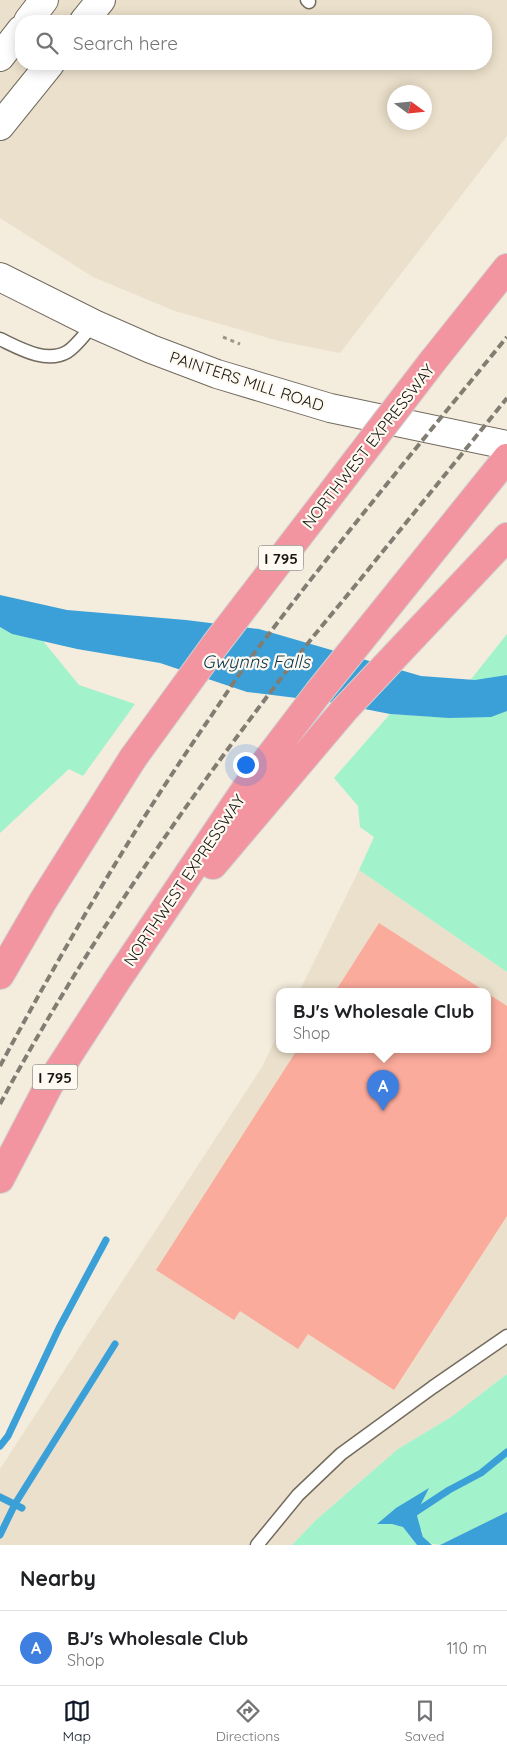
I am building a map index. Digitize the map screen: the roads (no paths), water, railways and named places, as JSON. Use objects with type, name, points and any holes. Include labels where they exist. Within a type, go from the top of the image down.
[{"type":"highway","name":"NORTHWEST EXPRESSWAY","points":[[0,975],[133,758],[215,645],[432,362],[507,268]]},
{"type":"highway","name":"NORTHWEST EXPRESSWAY","points":[[0,1179],[49,1085],[251,781],[318,693],[507,458]]},
{"type":"highway","points":[[117,980],[279,786],[352,702],[507,537]]},
{"type":"main road","points":[[33,15],[44,0]]},
{"type":"main road","points":[[89,15],[101,0]]},
{"type":"main road","points":[[0,57],[15,38]]},
{"type":"main road","points":[[0,126],[45,70]]},
{"type":"main road","name":"PAINTERS MILL ROAD","points":[[0,277],[94,324],[151,349],[217,374],[330,408],[507,445]]},
{"type":"lane","points":[[0,338],[26,352],[55,357],[68,351],[94,324]]},
{"type":"lane","points":[[257,1545],[298,1495],[342,1454],[433,1387],[507,1336]]},
{"type":"water","name":"Gwynns Falls","points":[[0,595],[67,610],[186,620],[259,629],[421,676],[475,680],[507,675],[507,711],[491,717],[449,718],[390,714],[329,702],[247,692],[160,663],[77,649],[12,634],[0,627]]},
{"type":"water","points":[[429,1488],[417,1516],[423,1537],[432,1545],[417,1545],[403,1527],[392,1524],[377,1524],[396,1508]]},
{"type":"water","points":[[507,1512],[507,1545],[440,1545]]},
{"type":"waterway","points":[[0,1446],[8,1436],[59,1328],[106,1240]]},
{"type":"waterway","points":[[0,1535],[15,1504],[115,1344]]},
{"type":"waterway","points":[[411,1515],[449,1490],[481,1473],[507,1452]]},
{"type":"waterway","points":[[0,1497],[22,1508]]},
{"type":"railway","points":[[0,1066],[73,935],[124,850],[177,766],[241,672],[346,535],[507,337]]},
{"type":"railway","points":[[0,1104],[97,938],[205,780],[300,653],[507,398]]},
{"type":"place","name":"BJ's Wholesale Club","points":[[383,1111]]}]
